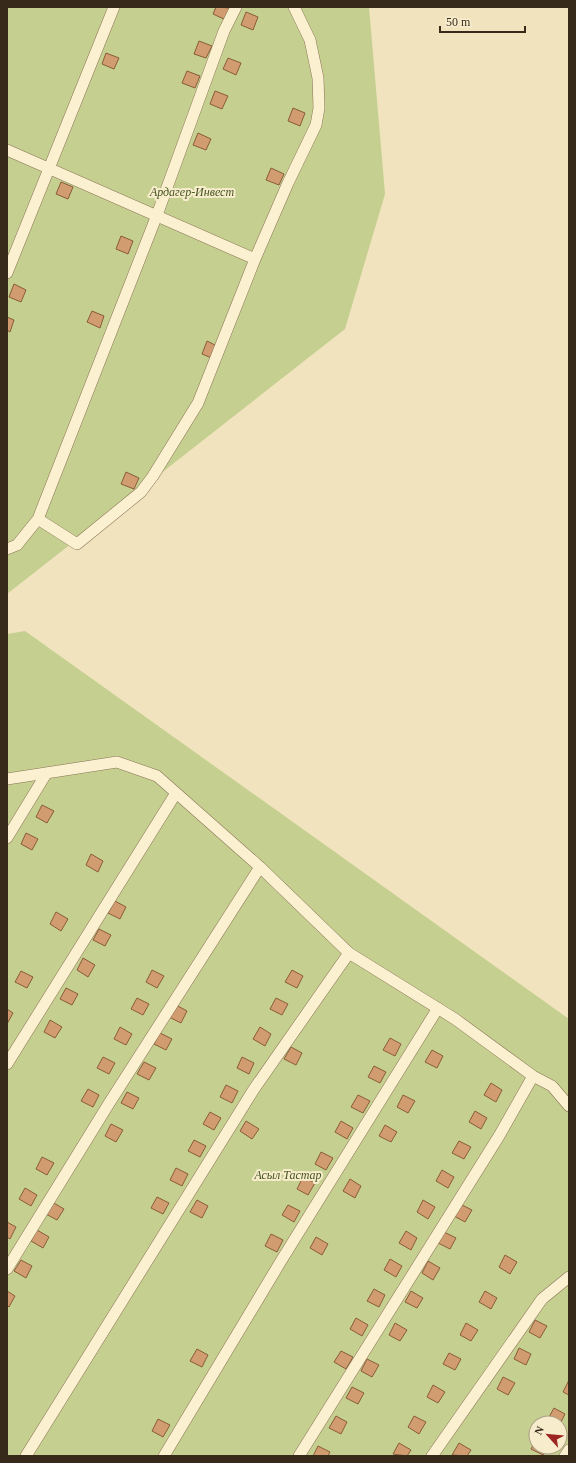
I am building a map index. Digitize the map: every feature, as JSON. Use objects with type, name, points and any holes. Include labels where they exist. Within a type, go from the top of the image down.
[{"type":"street","points":[[7,273],[114,7]]},
{"type":"street","points":[[7,549],[17,545],[38,519],[157,215],[224,31],[236,7]]},
{"type":"street","points":[[38,519],[77,544],[141,492],[153,476],[198,403],[255,259],[288,183],[316,125],[319,108],[318,78],[310,40],[294,7]]},
{"type":"street","points":[[7,150],[49,167],[255,259]]},
{"type":"street","points":[[7,778],[46,774],[118,762],[157,776],[260,868],[348,954],[455,1019],[533,1076],[552,1086],[569,1106]]},
{"type":"street","points":[[7,838],[46,774]]},
{"type":"street","points":[[7,1064],[176,793]]},
{"type":"street","points":[[7,1269],[108,1105],[260,868]]},
{"type":"street","points":[[26,1456],[254,1089],[348,954]]},
{"type":"street","points":[[164,1456],[281,1261],[438,1008]]},
{"type":"street","points":[[299,1456],[495,1143],[533,1076]]},
{"type":"street","points":[[432,1456],[542,1299],[569,1277]]},
{"type":"street","points":[[565,1456],[569,1450]]},
{"type":"green space","name":"Ардагер-Инвест","points":[[7,7],[369,7],[385,194],[345,329],[7,594]]},
{"type":"green space","name":"Асыл Тастар","points":[[25,631],[569,1019],[569,1456],[7,1456],[7,634]]},
{"type":"building","points":[[216,7],[230,8],[226,20],[213,14]]},
{"type":"building","points":[[246,12],[258,17],[253,30],[241,25]]},
{"type":"building","points":[[199,41],[212,46],[206,58],[194,54]]},
{"type":"building","points":[[106,53],[119,58],[114,69],[102,64]]},
{"type":"building","points":[[228,58],[241,63],[236,75],[223,69]]},
{"type":"building","points":[[187,71],[200,76],[195,88],[182,83]]},
{"type":"building","points":[[215,91],[228,96],[222,109],[210,104]]},
{"type":"building","points":[[293,108],[305,113],[300,126],[288,121]]},
{"type":"building","points":[[198,133],[211,139],[206,150],[193,145]]},
{"type":"building","points":[[271,168],[284,174],[279,185],[266,180]]},
{"type":"building","points":[[61,182],[73,187],[68,199],[56,194]]},
{"type":"building","points":[[121,236],[133,241],[128,254],[116,249]]},
{"type":"building","points":[[14,284],[26,290],[21,302],[9,297]]},
{"type":"building","points":[[92,311],[104,316],[100,328],[87,322]]},
{"type":"building","points":[[7,317],[14,320],[10,332],[7,330]]},
{"type":"building","points":[[207,341],[219,347],[214,359],[202,354]]},
{"type":"building","points":[[126,472],[139,478],[134,489],[121,484]]},
{"type":"building","points":[[42,805],[54,811],[47,823],[36,817]]},
{"type":"building","points":[[26,833],[38,839],[32,850],[21,844]]},
{"type":"building","points":[[91,854],[103,861],[98,872],[86,865]]},
{"type":"building","points":[[115,901],[126,907],[120,919],[108,913]]},
{"type":"building","points":[[56,912],[68,919],[61,931],[50,924]]},
{"type":"building","points":[[99,929],[111,935],[105,946],[93,940]]},
{"type":"building","points":[[83,958],[95,965],[88,977],[77,970]]},
{"type":"building","points":[[152,970],[164,976],[157,988],[146,982]]},
{"type":"building","points":[[292,970],[303,976],[297,988],[285,982]]},
{"type":"building","points":[[21,971],[33,977],[27,988],[15,982]]},
{"type":"building","points":[[66,988],[78,994],[72,1005],[60,999]]},
{"type":"building","points":[[137,998],[149,1004],[143,1015],[131,1009]]},
{"type":"building","points":[[276,998],[288,1004],[282,1015],[270,1009]]},
{"type":"building","points":[[176,1005],[187,1011],[181,1023],[169,1017]]},
{"type":"building","points":[[7,1009],[13,1013],[7,1024]]},
{"type":"building","points":[[50,1020],[62,1027],[55,1038],[44,1032]]},
{"type":"building","points":[[120,1027],[132,1034],[126,1045],[114,1039]]},
{"type":"building","points":[[260,1027],[271,1034],[265,1046],[253,1039]]},
{"type":"building","points":[[160,1033],[172,1039],[166,1050],[154,1044]]},
{"type":"building","points":[[390,1038],[401,1044],[395,1056],[383,1050]]},
{"type":"building","points":[[291,1047],[302,1053],[296,1065],[284,1059]]},
{"type":"building","points":[[432,1050],[443,1056],[437,1068],[425,1062]]},
{"type":"building","points":[[103,1057],[115,1063],[109,1074],[97,1068]]},
{"type":"building","points":[[242,1057],[254,1063],[249,1074],[237,1068]]},
{"type":"building","points":[[144,1062],[156,1068],[149,1080],[137,1074]]},
{"type":"building","points":[[374,1066],[386,1072],[380,1083],[368,1077]]},
{"type":"building","points":[[491,1083],[502,1090],[496,1102],[484,1095]]},
{"type":"building","points":[[226,1085],[238,1091],[232,1103],[220,1097]]},
{"type":"building","points":[[88,1089],[99,1095],[93,1107],[81,1101]]},
{"type":"building","points":[[127,1092],[139,1098],[133,1109],[121,1103]]},
{"type":"building","points":[[358,1095],[370,1101],[363,1113],[351,1107]]},
{"type":"building","points":[[403,1095],[415,1101],[408,1113],[397,1107]]},
{"type":"building","points":[[475,1111],[487,1118],[481,1129],[469,1122]]},
{"type":"building","points":[[210,1112],[221,1118],[214,1130],[203,1124]]},
{"type":"building","points":[[246,1121],[259,1129],[252,1139],[240,1131]]},
{"type":"building","points":[[341,1121],[353,1128],[347,1139],[335,1132]]},
{"type":"building","points":[[111,1124],[123,1130],[116,1142],[105,1136]]},
{"type":"building","points":[[385,1125],[397,1132],[391,1142],[379,1136]]},
{"type":"building","points":[[194,1140],[206,1146],[200,1157],[188,1151]]},
{"type":"building","points":[[459,1141],[471,1147],[464,1159],[452,1153]]},
{"type":"building","points":[[321,1152],[333,1158],[326,1170],[315,1164]]},
{"type":"building","points":[[42,1157],[54,1163],[47,1175],[36,1169]]},
{"type":"building","points":[[176,1168],[188,1174],[182,1186],[170,1180]]},
{"type":"building","points":[[442,1170],[454,1177],[448,1188],[436,1181]]},
{"type":"building","points":[[303,1177],[315,1183],[308,1195],[297,1189]]},
{"type":"building","points":[[350,1179],[361,1186],[355,1198],[343,1191]]},
{"type":"building","points":[[25,1188],[37,1195],[31,1206],[19,1199]]},
{"type":"building","points":[[157,1197],[169,1203],[163,1214],[151,1208]]},
{"type":"building","points":[[197,1200],[208,1206],[202,1218],[190,1212]]},
{"type":"building","points":[[423,1200],[435,1207],[428,1219],[417,1212]]},
{"type":"building","points":[[52,1202],[64,1209],[57,1220],[46,1214]]},
{"type":"building","points":[[460,1204],[472,1210],[465,1222],[454,1216]]},
{"type":"building","points":[[288,1205],[300,1211],[294,1222],[282,1215]]},
{"type":"building","points":[[7,1222],[16,1227],[10,1239],[7,1237]]},
{"type":"building","points":[[37,1230],[49,1237],[43,1248],[31,1241]]},
{"type":"building","points":[[406,1231],[417,1238],[411,1250],[399,1243]]},
{"type":"building","points":[[444,1232],[456,1238],[450,1249],[438,1243]]},
{"type":"building","points":[[271,1234],[283,1240],[277,1252],[265,1246]]},
{"type":"building","points":[[316,1237],[328,1244],[322,1255],[310,1248]]},
{"type":"building","points":[[505,1255],[517,1262],[510,1274],[499,1267]]},
{"type":"building","points":[[390,1259],[402,1266],[396,1277],[384,1270]]},
{"type":"building","points":[[21,1260],[32,1266],[26,1278],[14,1271]]},
{"type":"building","points":[[428,1261],[440,1268],[433,1280],[422,1273]]},
{"type":"building","points":[[374,1289],[385,1295],[379,1307],[367,1301]]},
{"type":"building","points":[[7,1291],[15,1296],[9,1307],[7,1305]]},
{"type":"building","points":[[411,1291],[423,1298],[417,1308],[405,1302]]},
{"type":"building","points":[[485,1291],[497,1298],[491,1309],[479,1302]]},
{"type":"building","points":[[356,1318],[368,1325],[362,1336],[350,1329]]},
{"type":"building","points":[[535,1320],[547,1326],[540,1338],[529,1332]]},
{"type":"building","points":[[395,1323],[407,1330],[400,1341],[389,1335]]},
{"type":"building","points":[[466,1323],[478,1330],[471,1341],[460,1335]]},
{"type":"building","points":[[519,1348],[531,1354],[526,1365],[514,1359]]},
{"type":"building","points":[[197,1349],[208,1355],[202,1367],[190,1361]]},
{"type":"building","points":[[341,1351],[353,1357],[346,1369],[334,1362]]},
{"type":"building","points":[[449,1353],[461,1359],[455,1370],[443,1364]]},
{"type":"building","points":[[367,1359],[379,1365],[372,1377],[361,1371]]},
{"type":"building","points":[[503,1377],[515,1383],[508,1395],[497,1389]]},
{"type":"building","points":[[569,1380],[569,1395],[563,1392]]},
{"type":"building","points":[[433,1385],[445,1392],[438,1403],[427,1397]]},
{"type":"building","points":[[352,1387],[364,1393],[358,1404],[346,1398]]},
{"type":"building","points":[[554,1408],[565,1414],[564,1415],[550,1415]]},
{"type":"building","points":[[336,1416],[347,1422],[341,1434],[329,1428]]},
{"type":"building","points":[[414,1416],[426,1422],[419,1434],[408,1427]]},
{"type":"building","points":[[158,1419],[170,1425],[163,1437],[152,1431]]},
{"type":"building","points":[[399,1443],[411,1450],[407,1456],[393,1454]]},
{"type":"building","points":[[459,1443],[471,1450],[467,1456],[452,1455]]},
{"type":"building","points":[[318,1446],[330,1452],[328,1456],[313,1456]]}]
